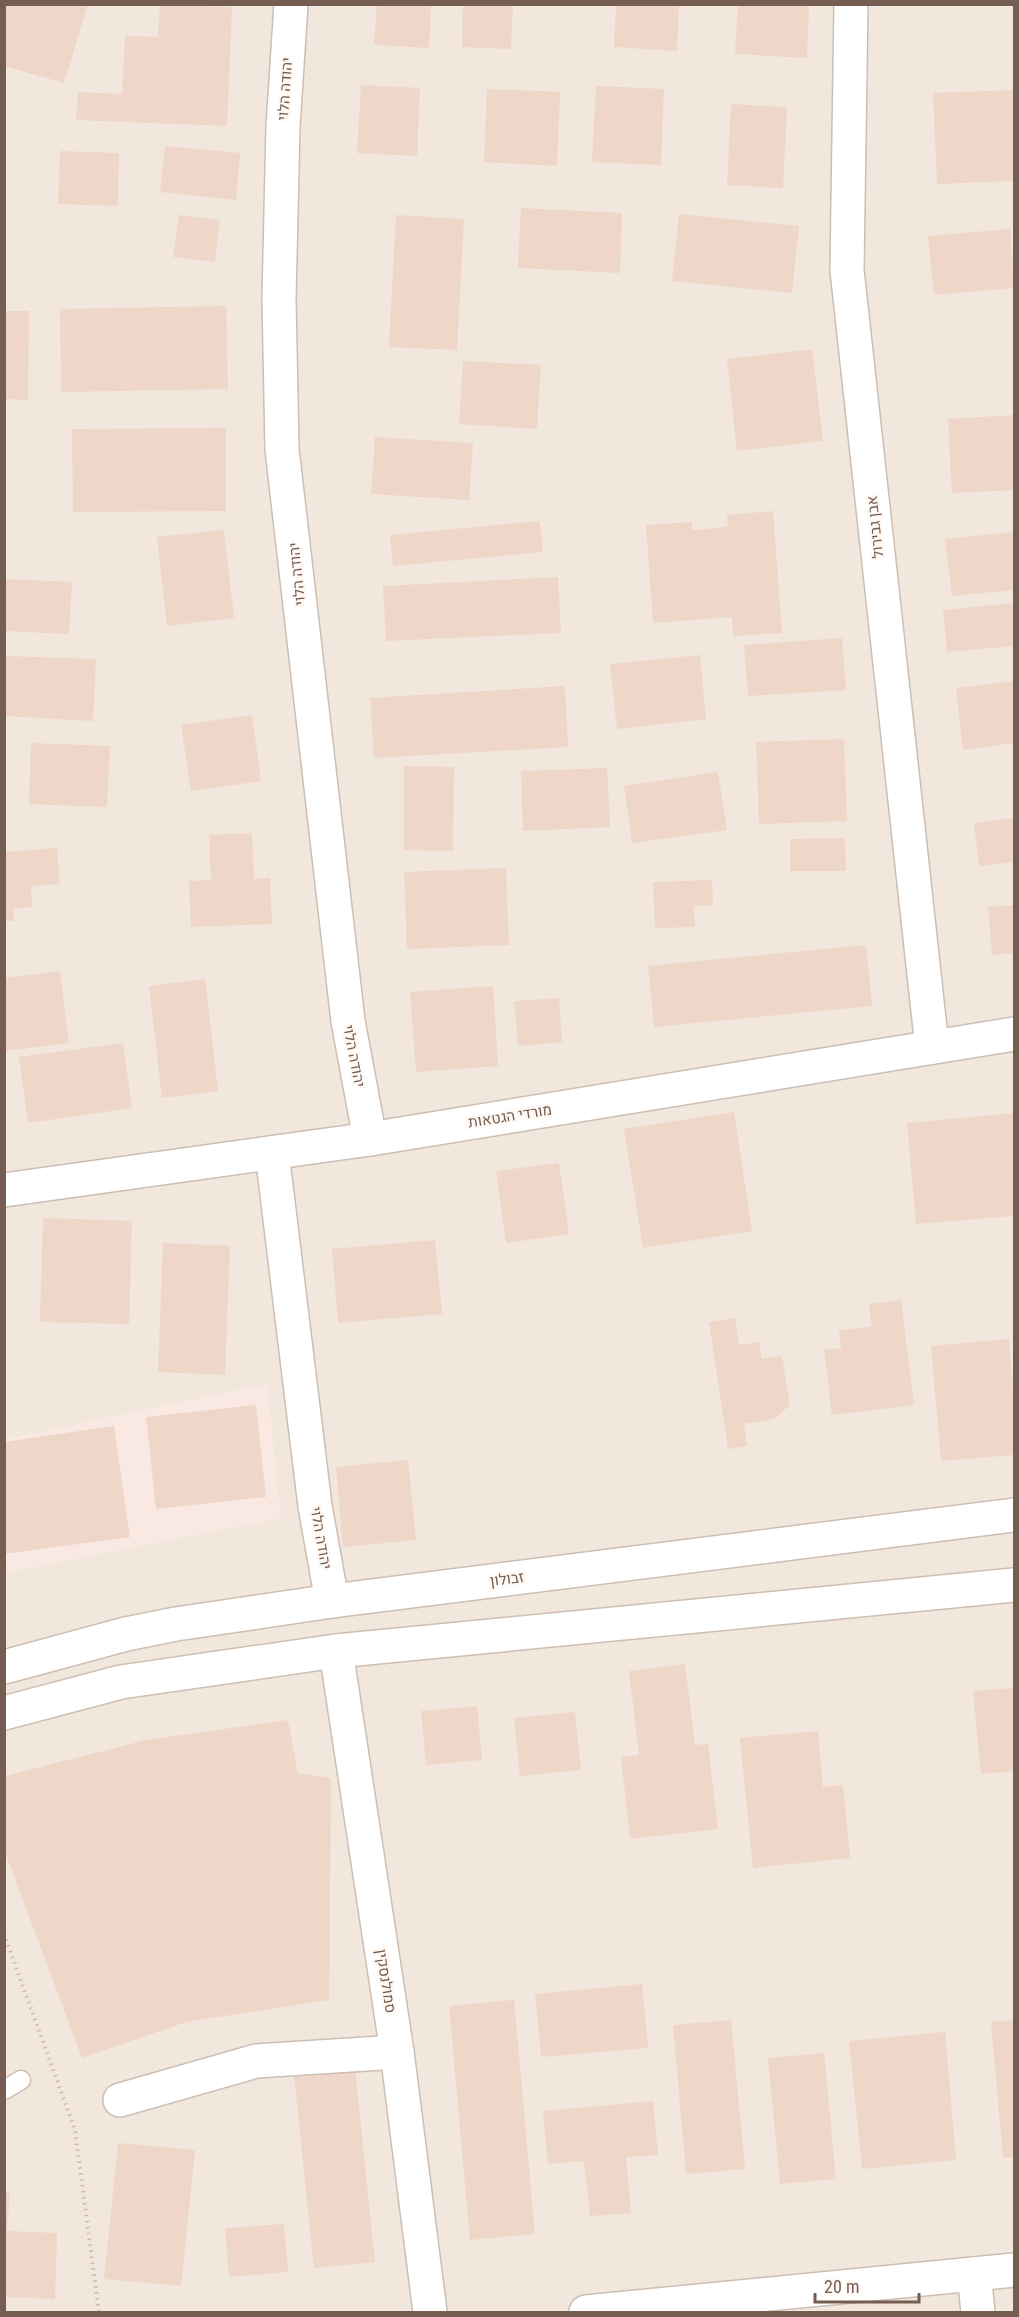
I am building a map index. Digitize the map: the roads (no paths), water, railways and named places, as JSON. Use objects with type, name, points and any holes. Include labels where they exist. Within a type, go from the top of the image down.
[{"type":"street","name":"יהודה הלוי","points":[[291,4],[283,126],[279,276],[282,449],[348,1021],[370,1139]]},
{"type":"street","name":"אבן גבירול","points":[[851,4],[847,270],[932,1047]]},
{"type":"street","name":"מורדי הגטאות","points":[[4,1190],[370,1139],[1014,1034]]},
{"type":"street","name":"יהודה הלוי","points":[[272,1153],[315,1506],[332,1601]]},
{"type":"street","name":"זבולון","points":[[4,1667],[126,1634],[332,1601],[1014,1515]]},
{"type":"street","points":[[4,1713],[121,1682],[336,1651],[1014,1585]]},
{"type":"street","name":"סמולנסקין","points":[[336,1651],[397,2052],[430,2313]]},
{"type":"street","points":[[120,2100],[256,2061],[397,2052]]},
{"type":"street","points":[[586,2313],[1014,2270]]},
{"type":"street","points":[[974,2274],[978,2313]]},
{"type":"lane","points":[[4,2091],[21,2080]]}]
